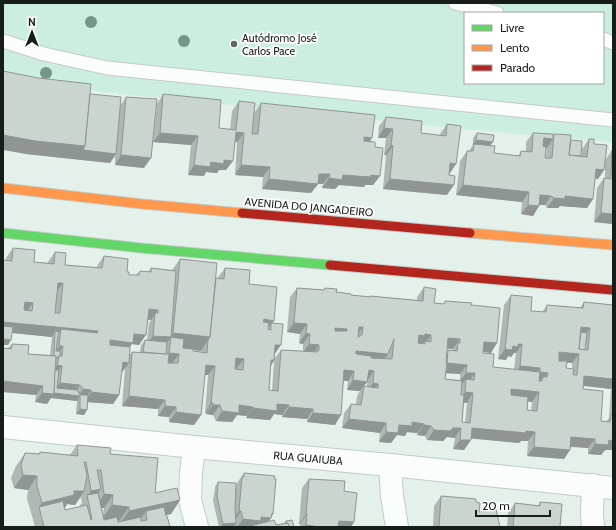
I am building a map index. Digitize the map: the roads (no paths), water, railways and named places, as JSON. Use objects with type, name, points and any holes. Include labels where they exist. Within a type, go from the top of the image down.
[{"type":"street","name":"AVENIDA DO JANGADEIRO","points":[[3,188],[142,204],[613,245]]},
{"type":"street","points":[[3,233],[149,248],[613,290]]},
{"type":"street","name":"RUA GUAIUBA","points":[[3,427],[194,447],[603,486]]},
{"type":"street","points":[[194,447],[190,500],[197,527]]},
{"type":"street","points":[[390,465],[392,496],[398,527]]},
{"type":"street","points":[[593,527],[592,514],[603,486]]},
{"type":"lane","points":[[454,3],[493,12]]},
{"type":"lane","points":[[3,41],[44,54],[107,68],[613,120]]},
{"type":"place","name":"Autódromo José Carlos Pace","points":[[234,44]]}]
